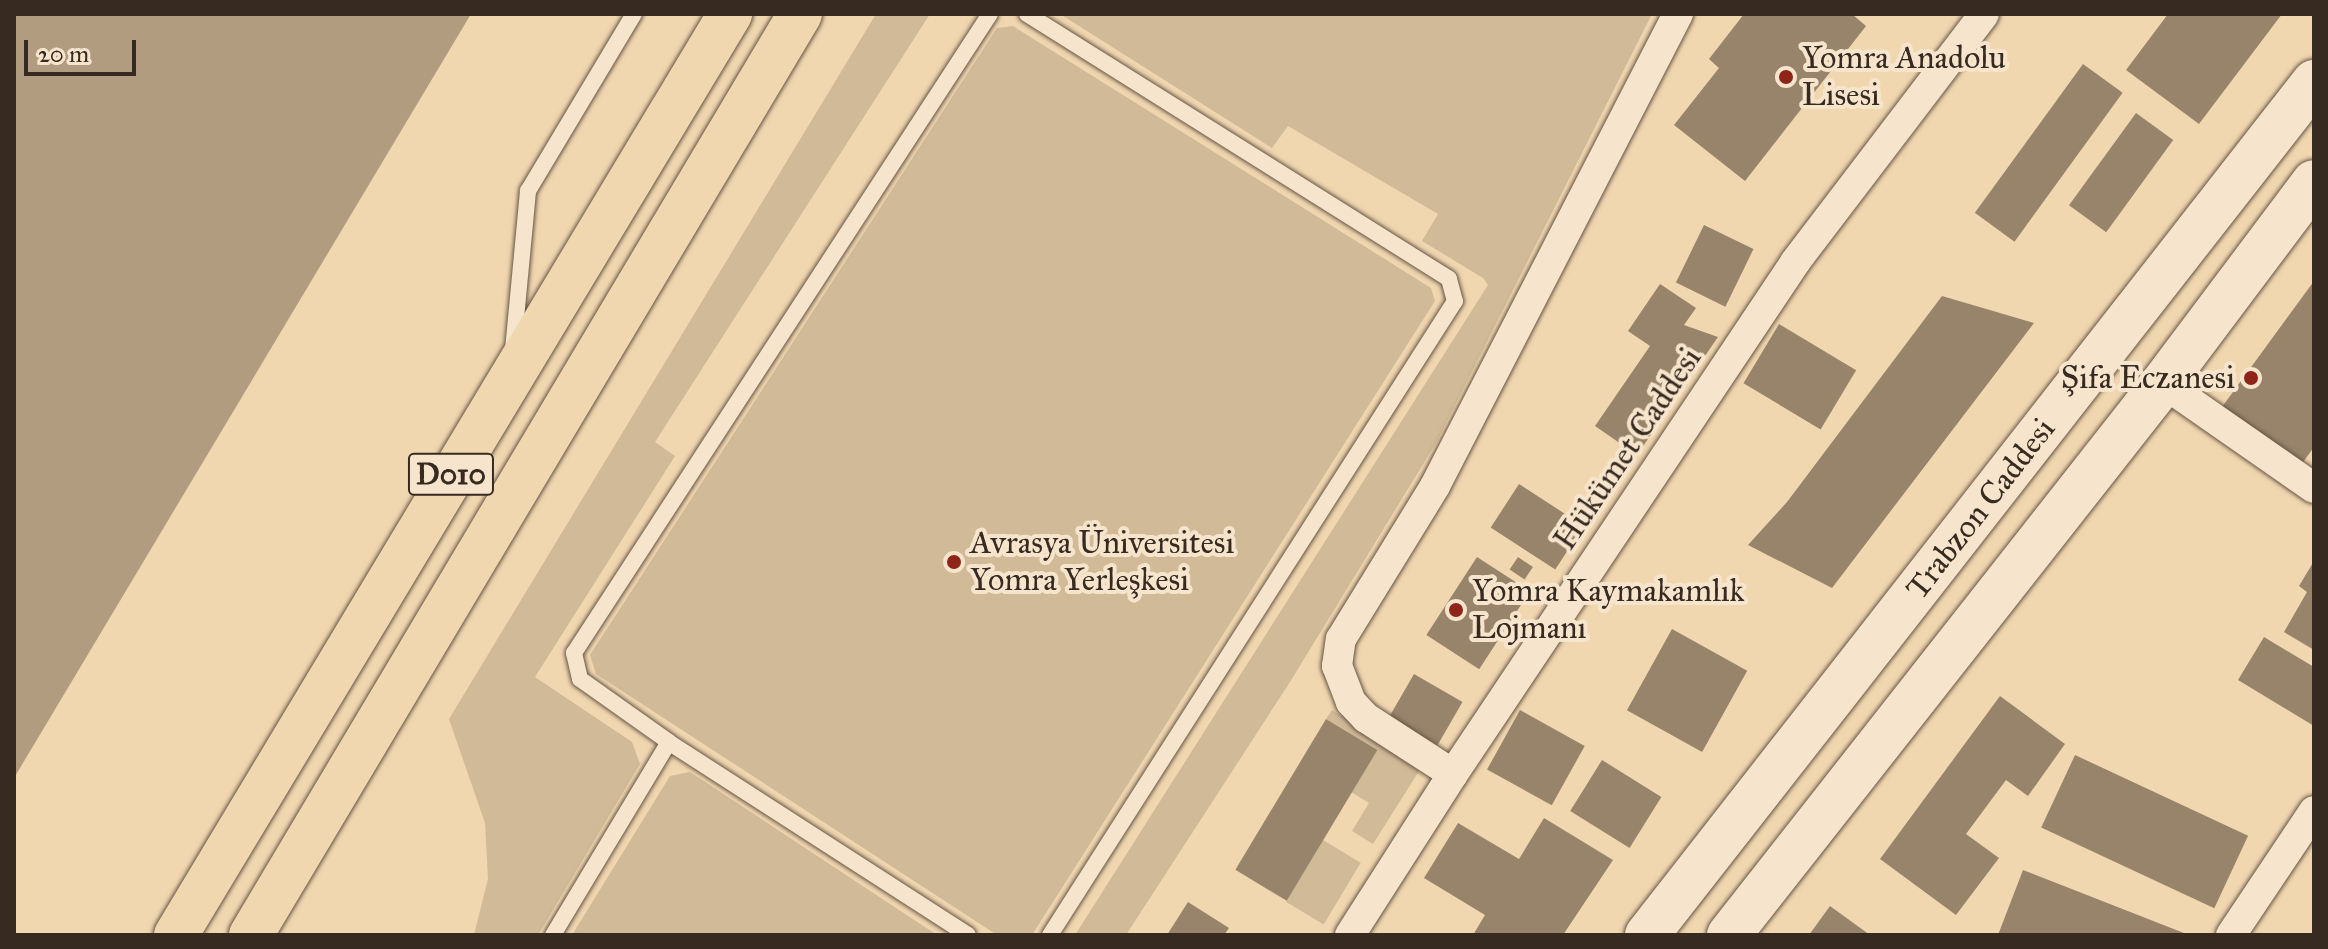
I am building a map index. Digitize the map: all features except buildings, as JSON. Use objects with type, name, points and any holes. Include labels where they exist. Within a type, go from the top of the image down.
[{"type":"highway","name":"D010","points":[[176,935],[730,14]]},
{"type":"highway","name":"D010","points":[[251,935],[800,14]]},
{"type":"main road","name":"Trabzon Caddesi","points":[[1647,935],[2314,82]]},
{"type":"main road","name":"Trabzon Caddesi","points":[[1729,935],[2163,383],[2314,182]]},
{"type":"street","points":[[1453,774],[1366,718],[1351,702],[1337,666],[1341,639],[1435,486],[1678,14]]},
{"type":"street","name":"Hükümet Caddesi","points":[[1350,935],[1453,774],[1796,261],[1984,14]]},
{"type":"street","points":[[2163,383],[2314,488]]},
{"type":"street","points":[[2231,935],[2314,811]]},
{"type":"lane","points":[[511,376],[528,191],[634,14]]},
{"type":"lane","points":[[968,935],[669,742],[580,679],[574,653],[990,14]]},
{"type":"lane","points":[[1027,14],[1449,279],[1455,301],[1050,935]]},
{"type":"lane","points":[[553,935],[669,742]]},
{"type":"shaded area","points":[[14,14],[471,14],[14,778]]},
{"type":"shaded area","points":[[876,14],[930,14],[655,442],[675,456],[535,677],[632,742],[640,764],[538,935],[474,935],[488,879],[485,823],[449,719]]},
{"type":"shaded area","points":[[1060,14],[1652,14],[1436,443],[1290,682],[1126,935],[1075,935],[1488,285],[1483,278],[1422,241],[1438,214],[1288,126],[1272,148]]},
{"type":"shaded area","points":[[1013,26],[1431,288],[1435,301],[1032,935],[997,935],[596,674],[590,655],[997,28]]},
{"type":"shaded area","points":[[1332,710],[1421,768],[1373,844],[1352,831],[1369,803],[1351,792],[1377,750],[1326,719]]},
{"type":"shaded area","points":[[690,772],[937,935],[572,935],[670,776]]},
{"type":"shaded area","points":[[1323,840],[1361,863],[1324,924],[1286,902]]},
{"type":"place","name":"Yomra Anadolu Lisesi","points":[[1786,77]]},
{"type":"place","name":"Şifa Eczanesi","points":[[2251,378]]},
{"type":"place","name":"Avrasya Üniversitesi Yomra Yerleşkesi","points":[[954,562]]},
{"type":"place","name":"Yomra Kaymakamlık Lojmanı","points":[[1456,610]]}]
